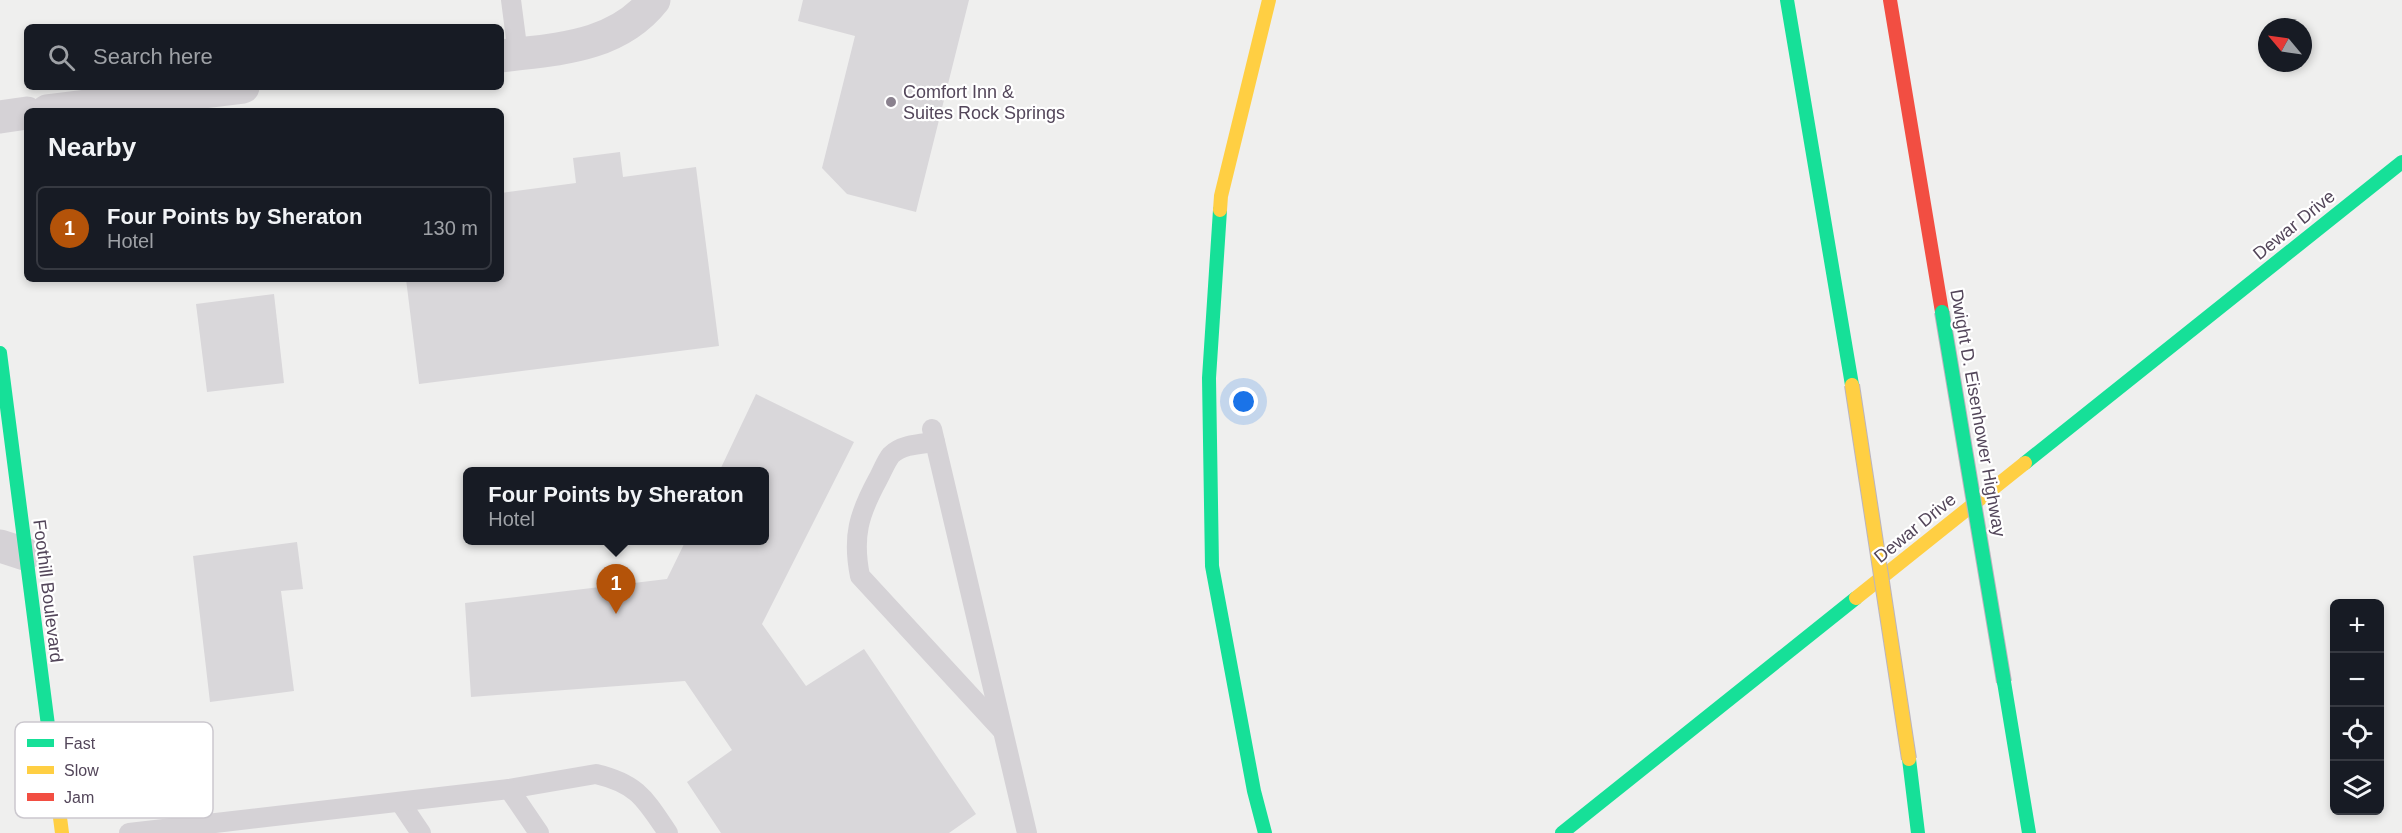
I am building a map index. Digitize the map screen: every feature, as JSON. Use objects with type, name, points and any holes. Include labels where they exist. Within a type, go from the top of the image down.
[{"type":"main road","points":[[1265,833],[1254,792],[1212,566],[1209,378],[1221,196],[1269,0]]},
{"type":"main road","points":[[1787,0],[1852,385],[1909,759],[1918,833]]},
{"type":"main road","name":"Dwight D. Eisenhower Highway","points":[[1890,0],[2029,833]]},
{"type":"main road","name":"Dewar Drive","points":[[1562,833],[2402,162]]},
{"type":"main road","name":"Foothill Boulevard","points":[[0,352],[13,550],[43,722]]},
{"type":"main road","name":"Foothill Boulevard","points":[[59,818],[62,833]]},
{"type":"street","points":[[509,55],[583,46],[617,31],[648,8],[654,0]]},
{"type":"street","points":[[72,108],[218,90]]},
{"type":"street","points":[[0,117],[24,114]]},
{"type":"lane","points":[[509,55],[511,0]]},
{"type":"lane","points":[[1003,731],[860,576],[856,555],[856,532],[863,507],[892,455],[906,446],[934,435],[1027,833]]},
{"type":"lane","points":[[129,833],[215,828],[509,789],[596,774],[630,786],[644,797],[668,833]]},
{"type":"lane","points":[[509,789],[539,833]]},
{"type":"lane","points":[[400,802],[421,833]]},
{"type":"building","name":"Comfort Inn & Suites Rock Springs","points":[[803,0],[969,0],[916,212],[847,194],[822,168],[855,36],[798,21]]},
{"type":"building","points":[[620,152],[623,177],[696,167],[719,346],[419,384],[406,282],[504,282],[504,193],[576,183],[573,158]]},
{"type":"building","points":[[274,294],[284,383],[207,392],[196,304]]},
{"type":"building","points":[[756,394],[854,442],[762,624],[806,686],[864,649],[976,814],[949,833],[721,833],[687,782],[732,750],[685,681],[471,697],[465,603],[667,579],[684,545],[769,545],[769,467],[721,467]]},
{"type":"building","points":[[297,542],[303,589],[281,591],[294,691],[210,702],[193,556]]},
{"type":"traffic: fast","points":[[1787,0],[1852,385]]},
{"type":"traffic: fast","points":[[2025,463],[2402,162]]},
{"type":"traffic: fast","points":[[1220,210],[1209,378],[1212,566],[1254,791],[1265,833]]},
{"type":"traffic: fast","points":[[1942,312],[2004,682]]},
{"type":"traffic: fast","points":[[0,353],[48,722]]},
{"type":"traffic: fast","points":[[1562,833],[1856,598]]},
{"type":"traffic: fast","points":[[2004,682],[2029,833]]},
{"type":"traffic: fast","points":[[1909,759],[1918,833]]},
{"type":"traffic: slow","points":[[1220,210],[1221,196],[1269,0]]},
{"type":"traffic: slow","points":[[1852,385],[1909,759]]},
{"type":"traffic: slow","points":[[1856,598],[2025,463]]},
{"type":"traffic: slow","points":[[60,818],[62,833]]},
{"type":"traffic: jam","points":[[1890,0],[1942,312]]},
{"type":"place","name":"Comfort Inn & Suites Rock Springs","points":[[891,102]]},
{"type":"place","name":"Four Points by Sheraton","points":[[616,614]]}]
